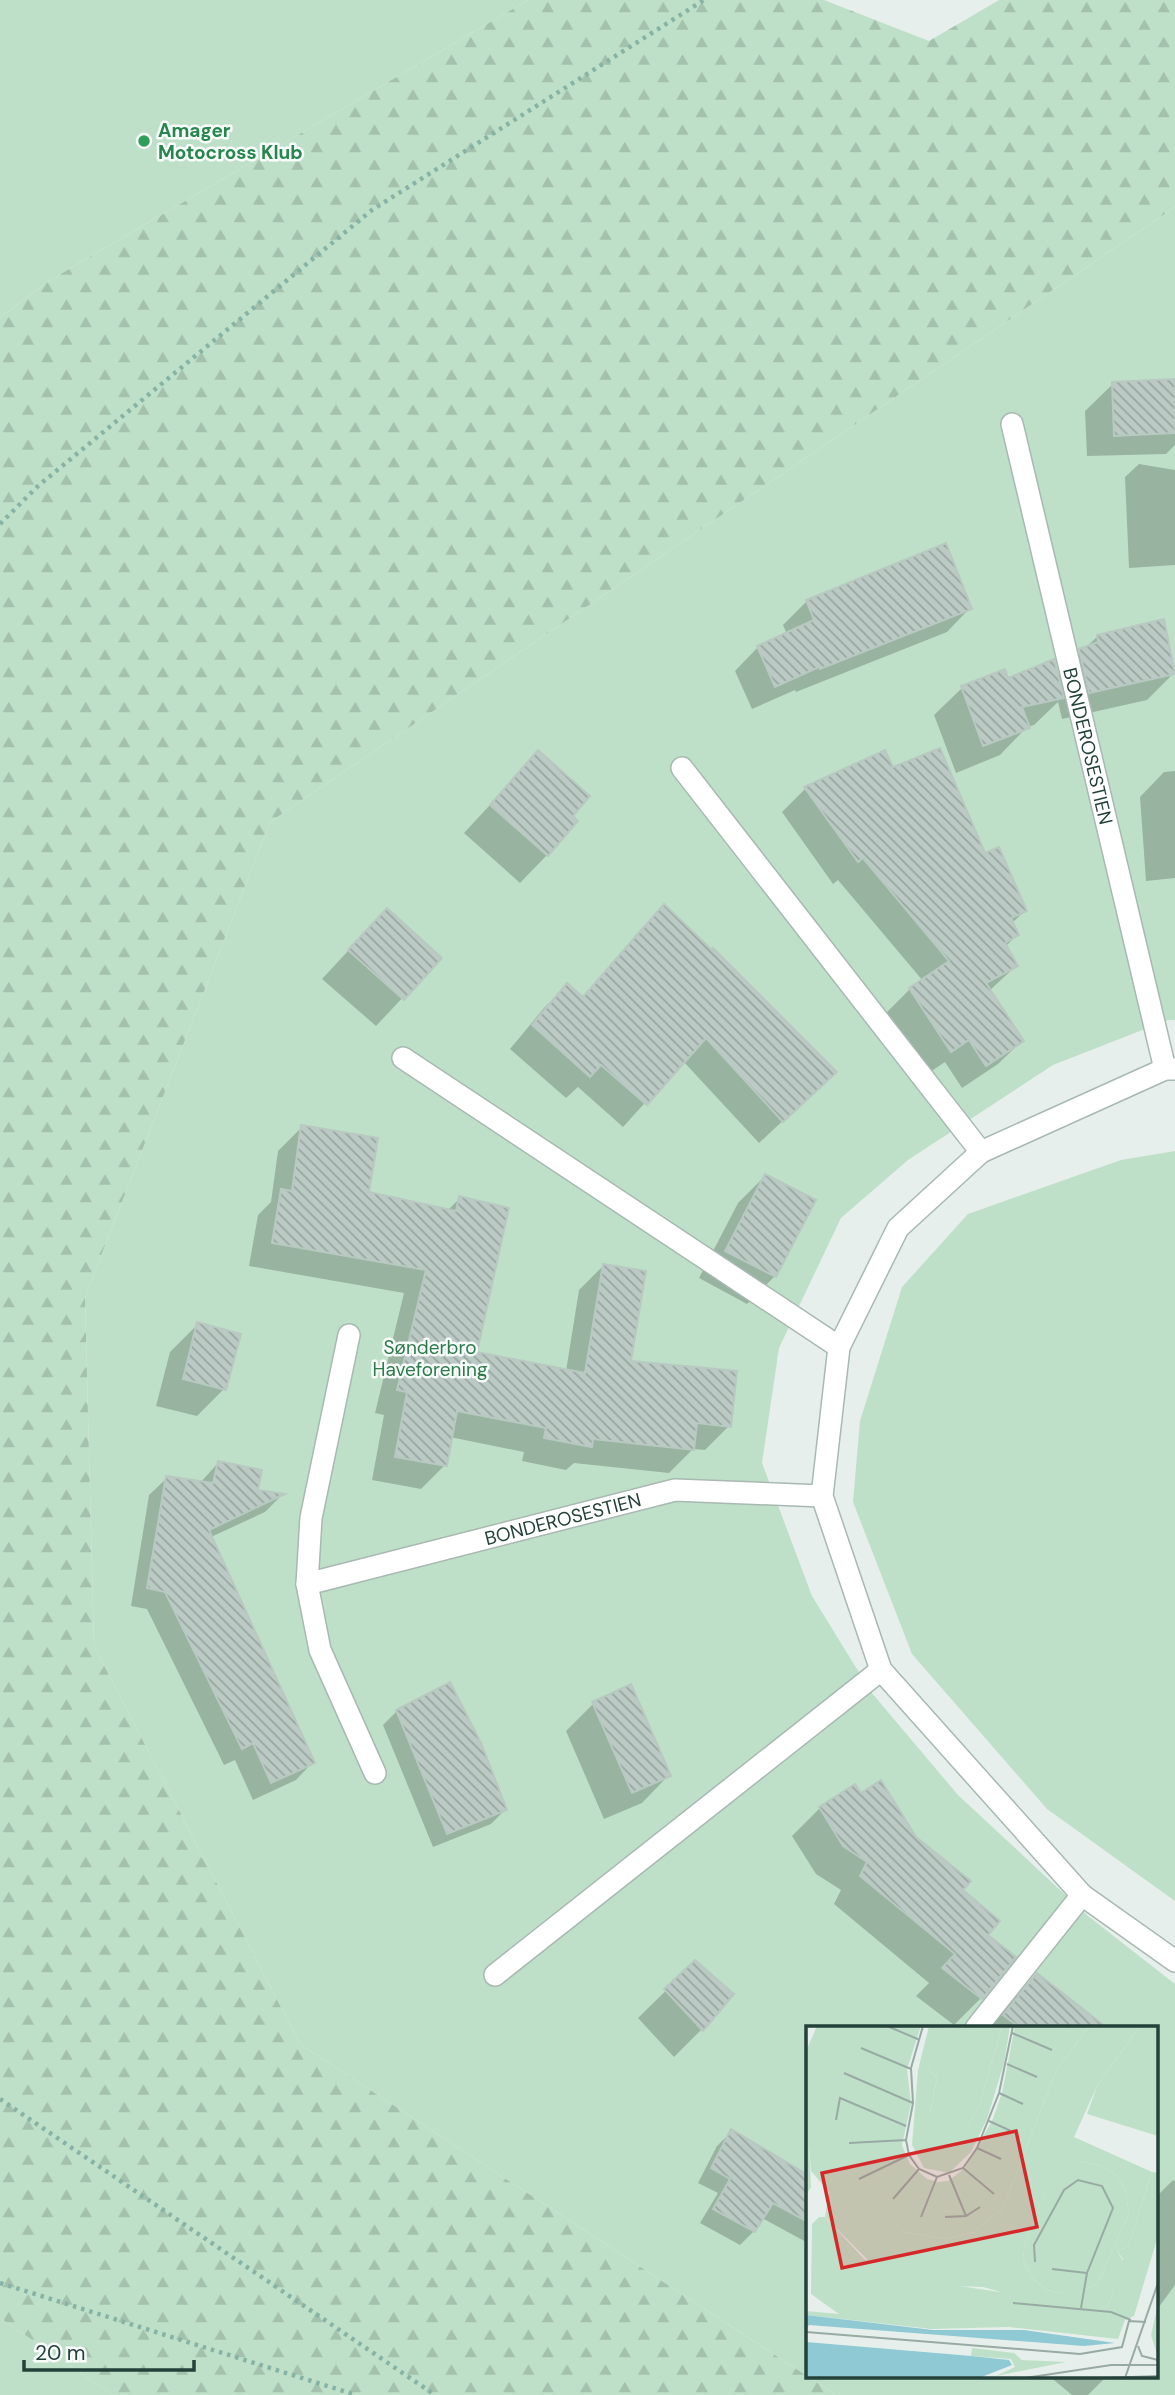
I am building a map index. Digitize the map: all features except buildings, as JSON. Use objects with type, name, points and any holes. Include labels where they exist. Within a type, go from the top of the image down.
[{"type":"lane","name":"BONDEROSESTIEN","points":[[1012,424],[1170,1069],[981,1152],[898,1228],[839,1347],[822,1496],[881,1670],[1082,1895],[1175,1961]]},
{"type":"lane","points":[[682,768],[981,1152]]},
{"type":"lane","points":[[404,1058],[839,1347]]},
{"type":"lane","points":[[349,1335],[312,1518],[307,1584],[320,1650],[375,1773]]},
{"type":"lane","name":"BONDEROSESTIEN","points":[[307,1584],[675,1490],[822,1496]]},
{"type":"lane","points":[[495,1975],[881,1670]]},
{"type":"lane","points":[[978,2026],[1082,1895]]},
{"type":"path","points":[[0,524],[38,486],[372,210],[704,0]]},
{"type":"path","points":[[0,2099],[435,2395]]},
{"type":"path","points":[[0,2283],[356,2395]]},
{"type":"green space","name":"Amager Motocross Klub","points":[[0,0],[528,0],[47,282],[0,318]]},
{"type":"green space","points":[[528,0],[824,0],[929,41],[999,0],[1175,0],[1175,207],[270,822],[85,1297],[94,1646],[300,2044],[806,2375],[806,2378],[836,2395],[113,2395],[0,2318],[0,318],[47,282]]},
{"type":"green space","name":"Sønderbro Haveforening","points":[[1175,207],[1175,1020],[1168,1020],[1053,1065],[908,1160],[841,1218],[779,1348],[762,1463],[812,1596],[871,1692],[958,1795],[1088,1916],[1175,1984],[1175,2395],[836,2395],[810,2378],[1158,2378],[1158,2026],[806,2026],[806,2375],[300,2044],[94,1646],[85,1297],[270,822]]},
{"type":"green space","points":[[1175,1151],[1175,1901],[1047,1809],[912,1654],[853,1502],[860,1421],[902,1287],[968,1214],[1121,1160]]},
{"type":"green space","points":[[0,2318],[113,2395],[0,2395]]},
{"type":"place","name":"Amager Motocross Klub","points":[[144,141]]}]
